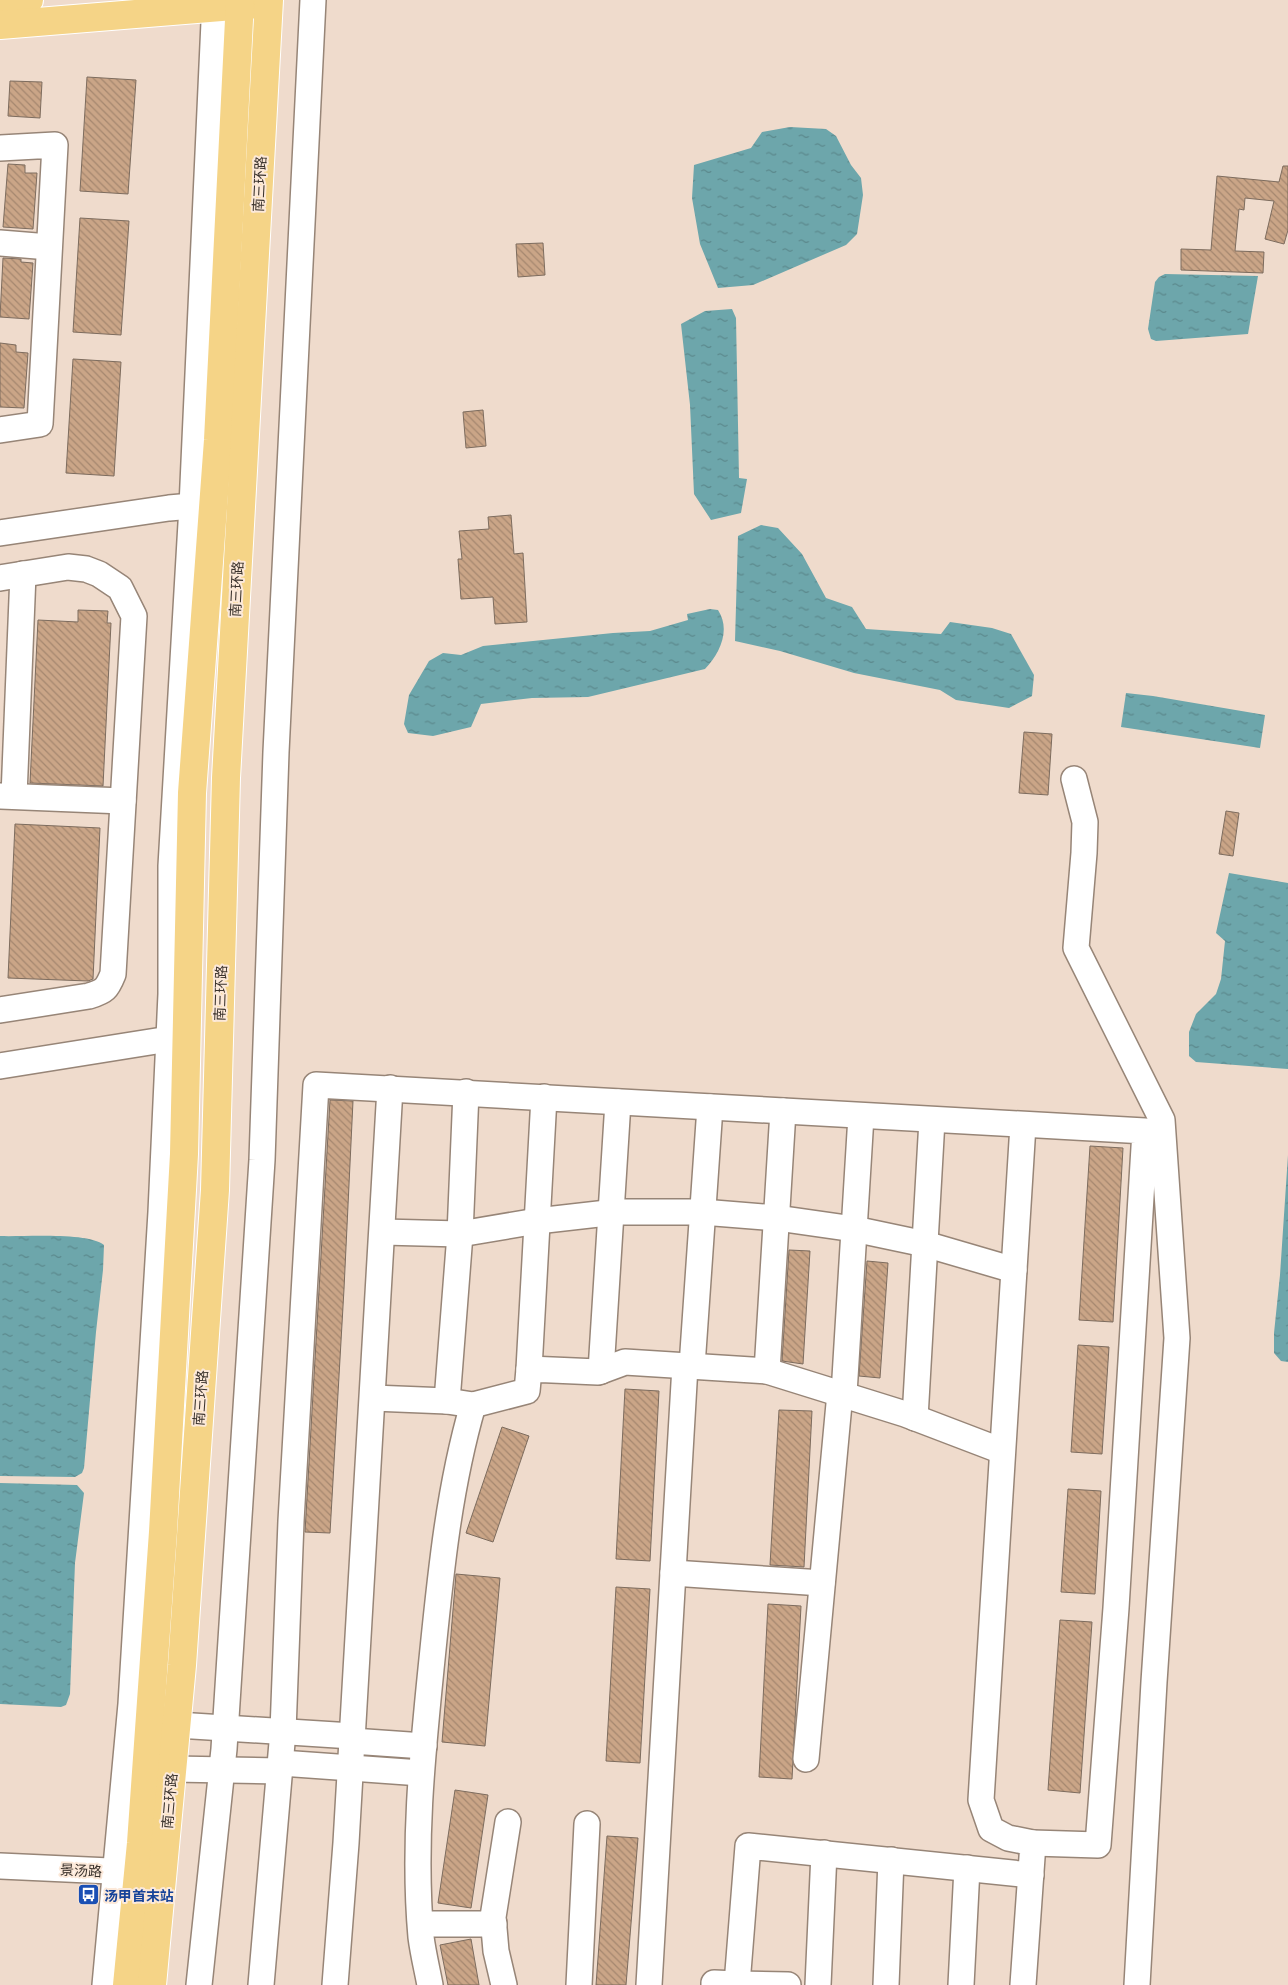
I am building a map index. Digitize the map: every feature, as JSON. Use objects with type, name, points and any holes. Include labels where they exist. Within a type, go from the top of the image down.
[{"type":"main road","points":[[0,3],[29,0]]},
{"type":"main road","points":[[0,25],[228,3],[269,2]]},
{"type":"main road","name":"南三环路","points":[[152,1985],[139,1873],[172,1769],[182,1665],[215,1190],[226,778],[269,2]]},
{"type":"main road","name":"南三环路","points":[[127,1985],[139,1873],[163,1542],[183,1174],[192,793],[218,440],[228,3]]},
{"type":"street","points":[[199,1985],[222,1770],[262,1160],[276,752],[313,0]]},
{"type":"street","points":[[105,1985],[139,1873],[131,1694],[161,1212],[171,994],[171,866],[192,506],[228,3]]},
{"type":"street","points":[[0,148],[55,145],[40,424],[0,430]]},
{"type":"street","points":[[0,243],[49,247]]},
{"type":"street","points":[[0,533],[192,506]]},
{"type":"street","points":[[0,1010],[89,996],[102,992],[113,974],[134,616],[120,588],[99,574],[86,569],[68,568],[11,576],[7,796],[123,801]]},
{"type":"street","points":[[1074,780],[1085,822],[1076,948],[1162,1120],[1177,1338],[1154,1682],[1137,1985]]},
{"type":"street","points":[[0,1066],[169,1039]]},
{"type":"street","points":[[261,1985],[284,1731],[290,1521],[316,1085],[1145,1131],[1123,1503],[1098,1845],[1033,1844],[1008,1838],[991,1829],[981,1800],[1022,1125]]},
{"type":"street","points":[[335,1985],[373,1398],[390,1088]]},
{"type":"street","points":[[448,1401],[460,1234],[466,1092]]},
{"type":"street","points":[[373,1398],[448,1401],[474,1405],[526,1391],[529,1369],[544,1097]]},
{"type":"street","points":[[601,1370],[618,1102]]},
{"type":"street","points":[[649,1985],[673,1573],[710,1108]]},
{"type":"street","points":[[767,1371],[784,1111]]},
{"type":"street","points":[[806,1759],[842,1393],[861,1116]]},
{"type":"street","points":[[915,1418],[932,1120]]},
{"type":"street","points":[[383,1232],[460,1234],[537,1221],[612,1213],[702,1212],[777,1218],[854,1229],[925,1244],[1014,1270]]},
{"type":"street","points":[[529,1369],[601,1370],[625,1362],[767,1371],[842,1393],[1002,1451]]},
{"type":"street","points":[[430,1985],[421,1938],[418,1854],[421,1773],[442,1558],[465,1435],[474,1405]]},
{"type":"street","points":[[673,1573],[822,1583]]},
{"type":"street","points":[[176,1724],[284,1731],[424,1746]]},
{"type":"street","points":[[172,1769],[350,1768],[421,1773]]},
{"type":"street","points":[[504,1985],[496,1951],[493,1917],[508,1822]]},
{"type":"street","points":[[579,1985],[587,1824]]},
{"type":"street","points":[[1023,1985],[1033,1844]]},
{"type":"street","points":[[787,1985],[726,1985],[748,1846],[1030,1875]]},
{"type":"street","points":[[818,1985],[824,1853]]},
{"type":"street","points":[[886,1985],[891,1860]]},
{"type":"street","name":"景汤路","points":[[3,1867],[139,1873]]},
{"type":"street","points":[[961,1985],[967,1868]]},
{"type":"street","points":[[421,1924],[494,1924]]},
{"type":"water","points":[[790,127],[826,129],[836,136],[851,165],[861,178],[863,195],[857,234],[846,245],[753,285],[718,288],[700,244],[692,198],[694,165],[751,148],[762,132]]},
{"type":"water","points":[[1165,274],[1258,276],[1248,334],[1156,341],[1151,339],[1148,329],[1155,282]]},
{"type":"water","points":[[732,309],[736,318],[739,478],[747,479],[741,513],[711,520],[694,494],[690,405],[681,324],[705,311]]},
{"type":"water","points":[[761,525],[778,528],[802,554],[826,598],[852,607],[866,629],[941,634],[950,622],[992,628],[1011,634],[1034,675],[1032,696],[1009,708],[956,700],[940,690],[854,673],[780,651],[735,641],[738,536]]},
{"type":"water","points":[[710,609],[718,610],[724,625],[724,633],[719,649],[705,669],[588,697],[532,698],[481,704],[471,727],[433,736],[408,733],[404,724],[409,695],[429,661],[443,653],[461,655],[483,646],[650,631],[688,620],[687,614]]},
{"type":"water","points":[[1126,693],[1265,715],[1260,748],[1121,727]]},
{"type":"water","points":[[1229,873],[1288,883],[1288,1069],[1196,1062],[1189,1056],[1189,1032],[1196,1014],[1216,994],[1221,979],[1225,941],[1216,933]]},
{"type":"water","points":[[1288,1155],[1288,1362],[1281,1361],[1274,1353],[1274,1333]]},
{"type":"water","points":[[0,1236],[84,1238],[104,1245],[84,1468],[82,1473],[75,1477],[0,1476]]},
{"type":"water","points":[[0,1483],[77,1485],[84,1493],[75,1563],[70,1694],[66,1705],[61,1707],[0,1704]]},
{"type":"building","points":[[87,77],[136,80],[128,194],[80,191]]},
{"type":"building","points":[[10,81],[42,82],[40,118],[8,116]]},
{"type":"building","points":[[8,164],[25,165],[25,173],[37,173],[33,229],[3,227]]},
{"type":"building","points":[[1283,166],[1288,166],[1288,230],[1284,244],[1265,239],[1274,201],[1245,198],[1244,210],[1239,209],[1235,251],[1264,252],[1263,273],[1181,270],[1181,249],[1211,250],[1217,176],[1279,182]]},
{"type":"building","points":[[80,218],[129,221],[121,335],[73,332]]},
{"type":"building","points":[[543,243],[545,275],[518,277],[516,244]]},
{"type":"building","points":[[3,258],[21,259],[21,262],[33,263],[29,319],[0,317]]},
{"type":"building","points":[[0,343],[16,345],[16,352],[28,353],[24,408],[0,407]]},
{"type":"building","points":[[73,359],[121,362],[114,476],[66,473]]},
{"type":"building","points":[[483,410],[486,446],[466,448],[463,412]]},
{"type":"building","points":[[511,515],[514,554],[523,553],[527,622],[495,624],[493,597],[461,599],[458,559],[462,559],[459,531],[489,529],[488,517]]},
{"type":"building","points":[[78,610],[108,611],[107,623],[111,623],[103,786],[30,783],[38,620],[78,622]]},
{"type":"building","points":[[1024,732],[1052,734],[1048,795],[1019,793]]},
{"type":"building","points":[[1226,811],[1239,813],[1233,856],[1219,854]]},
{"type":"building","points":[[15,824],[100,828],[93,979],[88,981],[8,978]]},
{"type":"building","points":[[330,1100],[353,1101],[330,1533],[305,1532]]},
{"type":"building","points":[[1090,1146],[1123,1148],[1113,1322],[1079,1320]]},
{"type":"building","points":[[789,1250],[810,1251],[803,1364],[782,1361]]},
{"type":"building","points":[[867,1261],[888,1263],[880,1378],[859,1376]]},
{"type":"building","points":[[1078,1345],[1109,1347],[1102,1454],[1071,1452]]},
{"type":"building","points":[[625,1389],[659,1391],[650,1561],[616,1559]]},
{"type":"building","points":[[779,1410],[812,1411],[804,1567],[770,1565]]},
{"type":"building","points":[[502,1427],[529,1436],[493,1542],[466,1533]]},
{"type":"building","points":[[1068,1489],[1101,1491],[1095,1594],[1061,1592]]},
{"type":"building","points":[[456,1574],[500,1578],[485,1746],[442,1742]]},
{"type":"building","points":[[616,1587],[650,1589],[640,1763],[606,1761]]},
{"type":"building","points":[[768,1604],[801,1606],[792,1779],[759,1777]]},
{"type":"building","points":[[1060,1620],[1092,1622],[1080,1793],[1048,1790]]},
{"type":"building","points":[[455,1790],[488,1795],[471,1908],[438,1903]]},
{"type":"building","points":[[607,1836],[638,1838],[626,1985],[596,1985]]},
{"type":"building","points":[[471,1939],[479,1985],[448,1985],[440,1945]]},
{"type":"place","name":"汤甲首末站","points":[[88,1895]]}]
